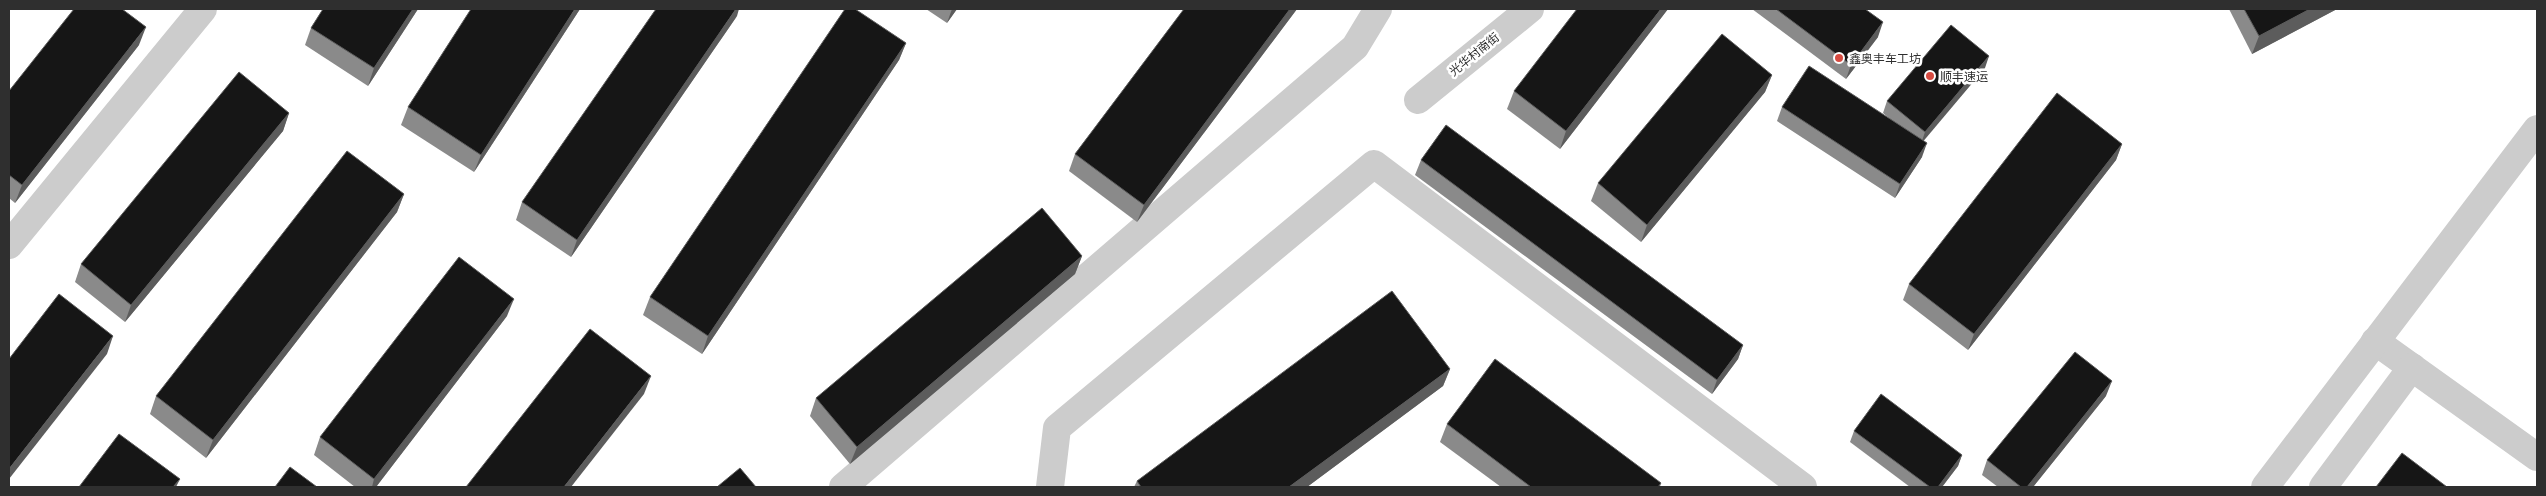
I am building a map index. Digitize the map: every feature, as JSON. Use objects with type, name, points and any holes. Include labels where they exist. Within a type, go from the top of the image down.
[{"type":"street","points":[[9,245],[203,9]]},
{"type":"street","points":[[843,487],[1355,47],[1378,9]]},
{"type":"street","name":"光华村南街","points":[[1418,100],[1530,9]]},
{"type":"street","points":[[2265,487],[2537,129]]},
{"type":"street","points":[[1050,487],[1057,428],[1374,164],[1803,487]]},
{"type":"street","points":[[2375,341],[2537,457]]},
{"type":"street","points":[[2323,487],[2412,367]]},
{"type":"building","points":[[74,9],[122,9],[146,27],[22,185],[9,175],[9,91]]},
{"type":"building","points":[[323,9],[413,9],[374,68],[311,28]]},
{"type":"building","points":[[471,9],[575,9],[481,155],[408,107]]},
{"type":"building","points":[[656,9],[736,9],[577,240],[522,202]]},
{"type":"building","points":[[845,9],[855,9],[906,43],[708,336],[650,297]]},
{"type":"building","points":[[1184,9],[1290,9],[1144,205],[1075,154]]},
{"type":"building","points":[[1577,9],[1661,9],[1566,131],[1514,91]]},
{"type":"building","name":"鑫奥丰车工坊","points":[[1776,9],[1865,9],[1883,22],[1851,65]]},
{"type":"building","points":[[2244,9],[2310,9],[2259,36]]},
{"type":"building","points":[[1951,25],[1989,56],[1925,132],[1887,101]]},
{"type":"building","points":[[1722,34],[1772,75],[1647,225],[1598,183]]},
{"type":"building","points":[[1809,66],[1927,143],[1900,184],[1782,107]]},
{"type":"building","points":[[239,72],[289,113],[131,305],[81,264]]},
{"type":"building","points":[[2057,93],[2122,144],[1974,334],[1909,284]]},
{"type":"building","points":[[1446,125],[1743,345],[1717,380],[1421,160]]},
{"type":"building","points":[[347,151],[404,194],[213,440],[156,396]]},
{"type":"building","points":[[1042,208],[1082,256],[857,447],[816,398]]},
{"type":"building","points":[[459,257],[514,299],[374,479],[320,437]]},
{"type":"building","points":[[1392,291],[1450,369],[1289,487],[1141,487],[1137,481]]},
{"type":"building","points":[[59,294],[113,336],[9,469],[9,359]]},
{"type":"building","points":[[590,329],[651,376],[564,487],[466,487]]},
{"type":"building","points":[[2075,352],[2112,381],[2027,487],[2021,487],[1987,460]]},
{"type":"building","points":[[1495,359],[1661,483],[1658,487],[1531,487],[1447,424]]},
{"type":"building","points":[[1881,394],[1962,455],[1938,487],[1930,487],[1854,431]]},
{"type":"building","points":[[119,434],[180,479],[173,487],[79,487]]},
{"type":"building","points":[[2402,453],[2447,487],[2376,487]]},
{"type":"building","points":[[290,467],[317,487],[275,487]]},
{"type":"building","points":[[740,468],[756,487],[717,487]]},
{"type":"place","name":"鑫奥丰车工坊","points":[[1839,58]]},
{"type":"place","name":"顺丰速运","points":[[1930,76]]}]
